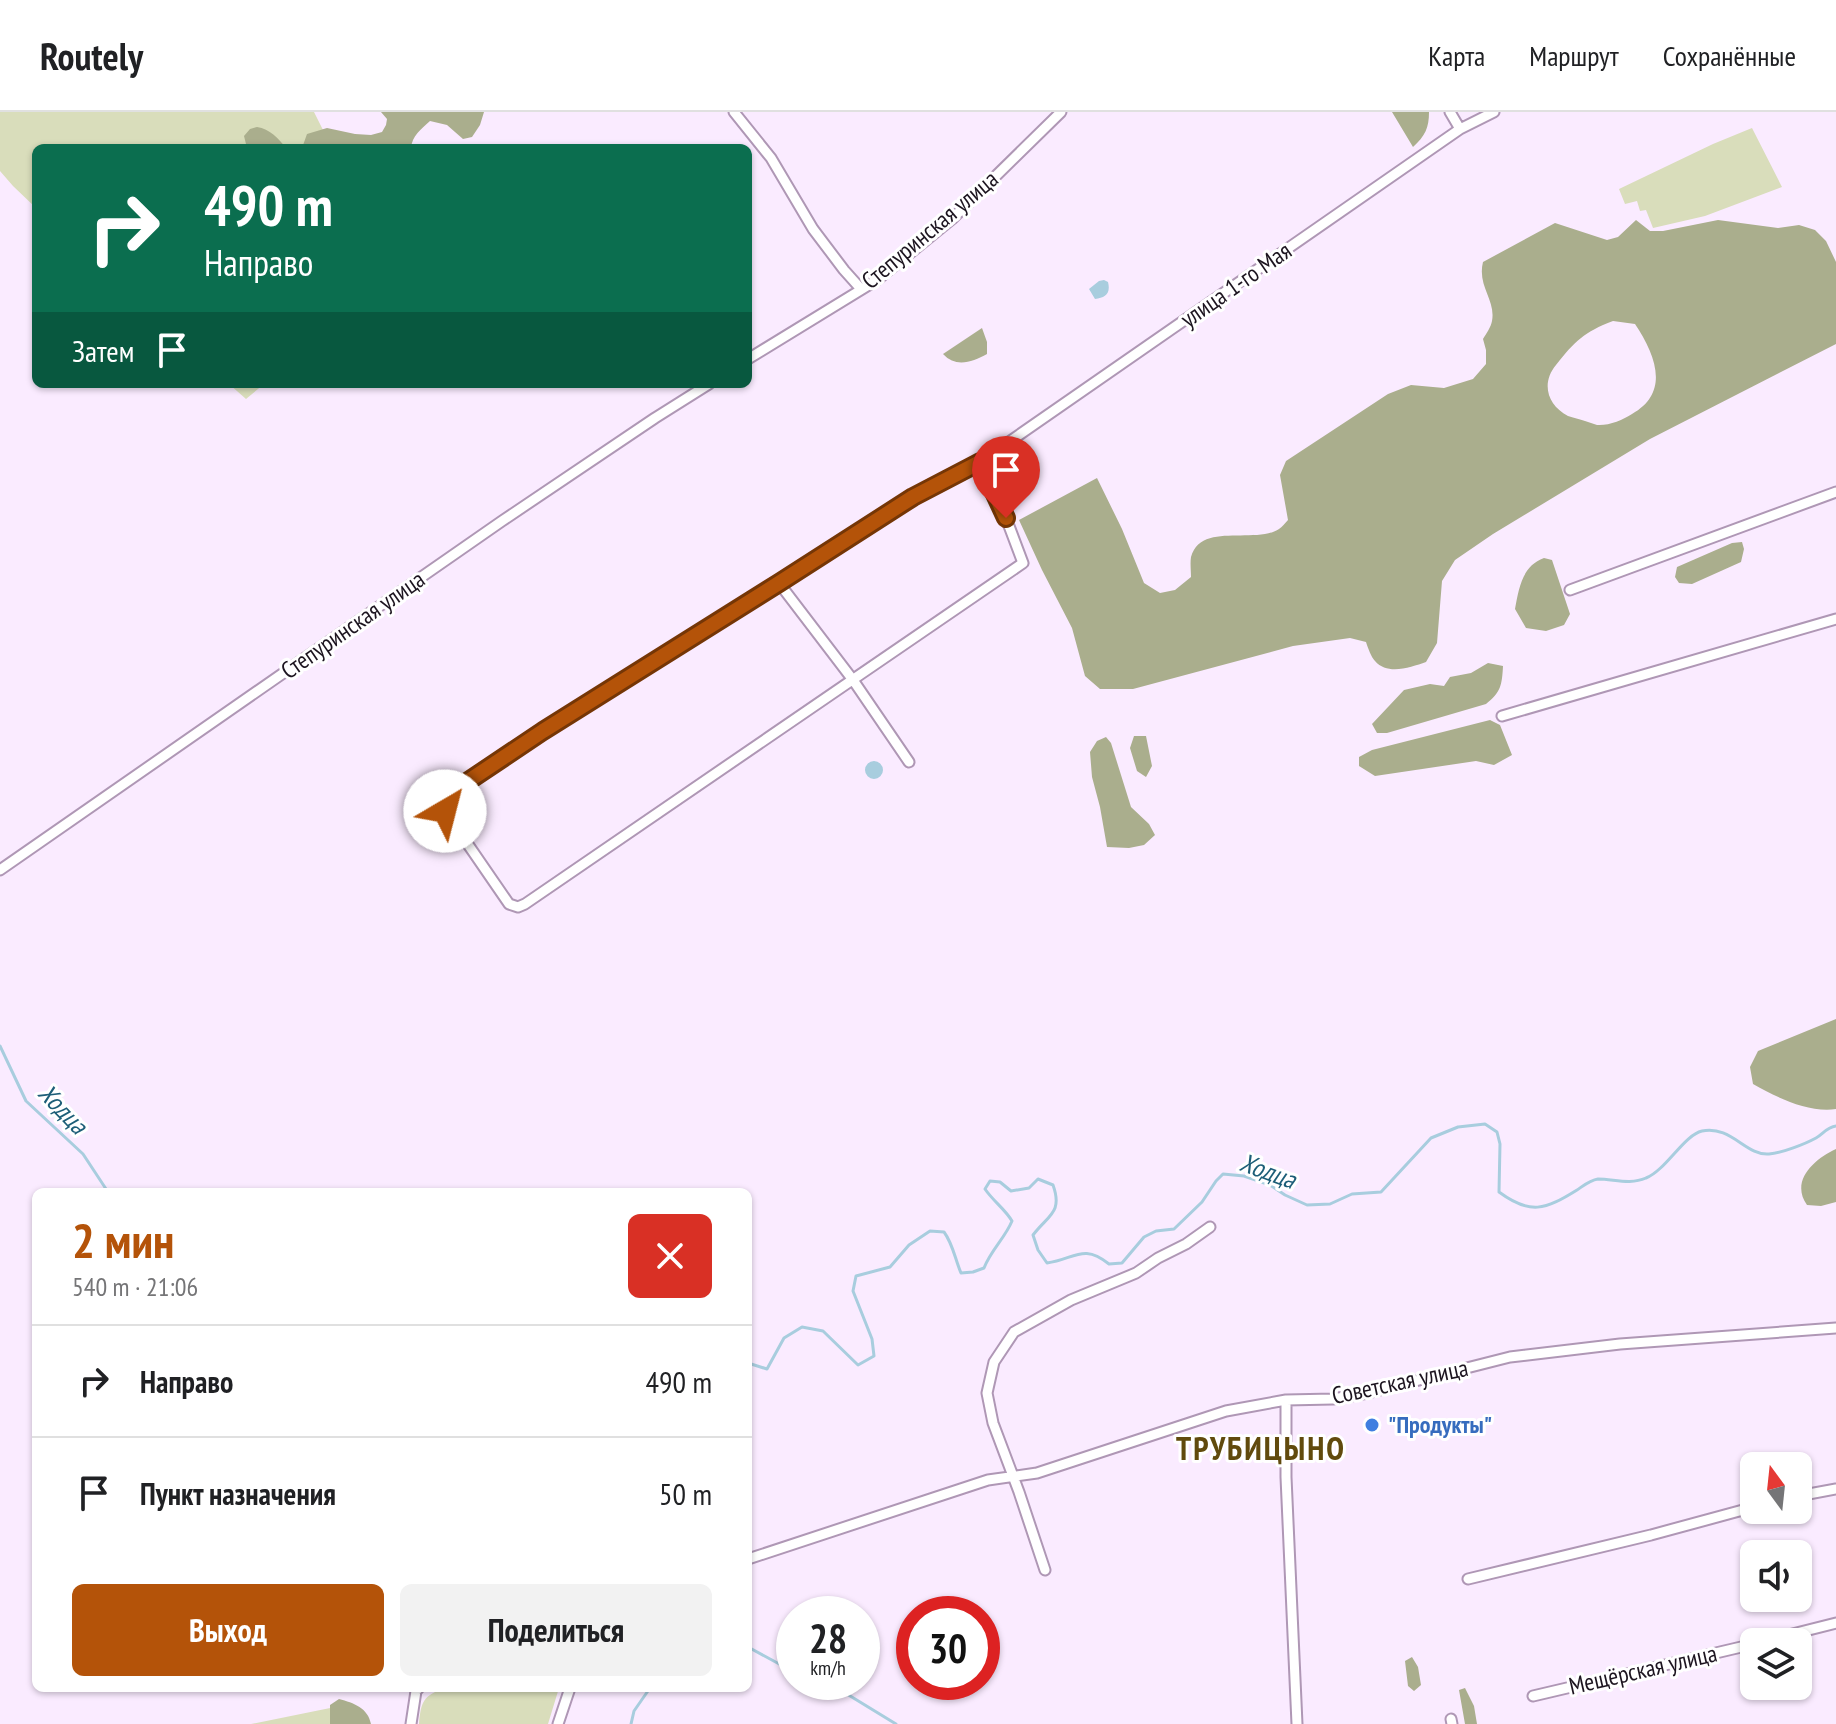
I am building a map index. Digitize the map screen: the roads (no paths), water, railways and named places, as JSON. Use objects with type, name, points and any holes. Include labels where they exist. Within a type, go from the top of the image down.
[{"type":"street","points":[[734,112],[771,158],[813,229],[861,289]]},
{"type":"street","name":"Степуринская улица","points":[[752,357],[877,280],[952,219],[1061,112]]},
{"type":"street","points":[[1450,112],[1460,129]]},
{"type":"street","name":"улица 1-го Мая","points":[[853,680],[518,907],[509,904],[445,811],[446,797],[543,731],[913,497],[980,462],[1460,129],[1494,112]]},
{"type":"street","name":"Степуринская улица","points":[[0,870],[502,521],[703,388]]},
{"type":"street","points":[[853,680],[1023,563],[980,462]]},
{"type":"street","points":[[1570,590],[1836,492]]},
{"type":"street","points":[[779,583],[853,680],[909,762]]},
{"type":"street","points":[[1502,716],[1836,619]]},
{"type":"street","points":[[1045,1570],[993,1423],[987,1393],[994,1362],[1014,1332],[1071,1300],[1136,1273],[1210,1227]]},
{"type":"street","name":"Советская улица","points":[[752,1558],[988,1480],[1037,1473],[1226,1411],[1286,1400],[1333,1399],[1368,1393],[1510,1357],[1651,1341],[1836,1328]]},
{"type":"street","points":[[1286,1400],[1286,1477],[1297,1724]]},
{"type":"street","points":[[1812,1493],[1836,1489]]},
{"type":"street","points":[[1468,1579],[1740,1511]]},
{"type":"street","points":[[1812,1629],[1836,1623]]},
{"type":"street","name":"Мещёрская улица","points":[[1533,1696],[1740,1647]]},
{"type":"street","points":[[411,1724],[416,1692]]},
{"type":"street","points":[[558,1724],[569,1692]]},
{"type":"water","points":[[1104,280],[1108,282],[1108,292],[1095,299],[1089,289]]},
{"type":"water","points":[[874,761],[883,770],[874,779],[865,770]]},
{"type":"waterway","name":"Ходца","points":[[0,1046],[26,1101],[83,1154],[105,1188]]},
{"type":"waterway","name":"Ходца","points":[[752,1364],[767,1369],[784,1338],[802,1327],[823,1331],[858,1365],[874,1356],[872,1339],[853,1291],[856,1276],[890,1267],[909,1245],[930,1231],[944,1232],[961,1273],[984,1268],[1012,1221],[985,1189],[990,1181],[1000,1182],[1011,1191],[1029,1188],[1038,1179],[1053,1185],[1055,1208],[1033,1235],[1047,1263],[1085,1253],[1109,1264],[1122,1263],[1144,1237],[1156,1231],[1174,1229],[1202,1202],[1223,1174],[1244,1176],[1270,1185],[1307,1205],[1330,1204],[1352,1194],[1381,1192],[1431,1138],[1458,1127],[1485,1124],[1497,1132],[1500,1144],[1499,1192],[1520,1204],[1538,1207],[1556,1202],[1595,1180],[1646,1178],[1661,1168],[1688,1139],[1702,1131],[1721,1132],[1753,1150],[1769,1154],[1806,1143],[1836,1126]]},
{"type":"waterway","points":[[752,1649],[776,1662]]},
{"type":"waterway","points":[[631,1724],[634,1711],[647,1692]]},
{"type":"waterway","points":[[857,1700],[896,1724]]},
{"type":"place","name":"\"Продукты\"","points":[[1372,1425]]},
{"type":"district","name":"ТРУБИЦЫНО","points":[[1261,1449]]}]
